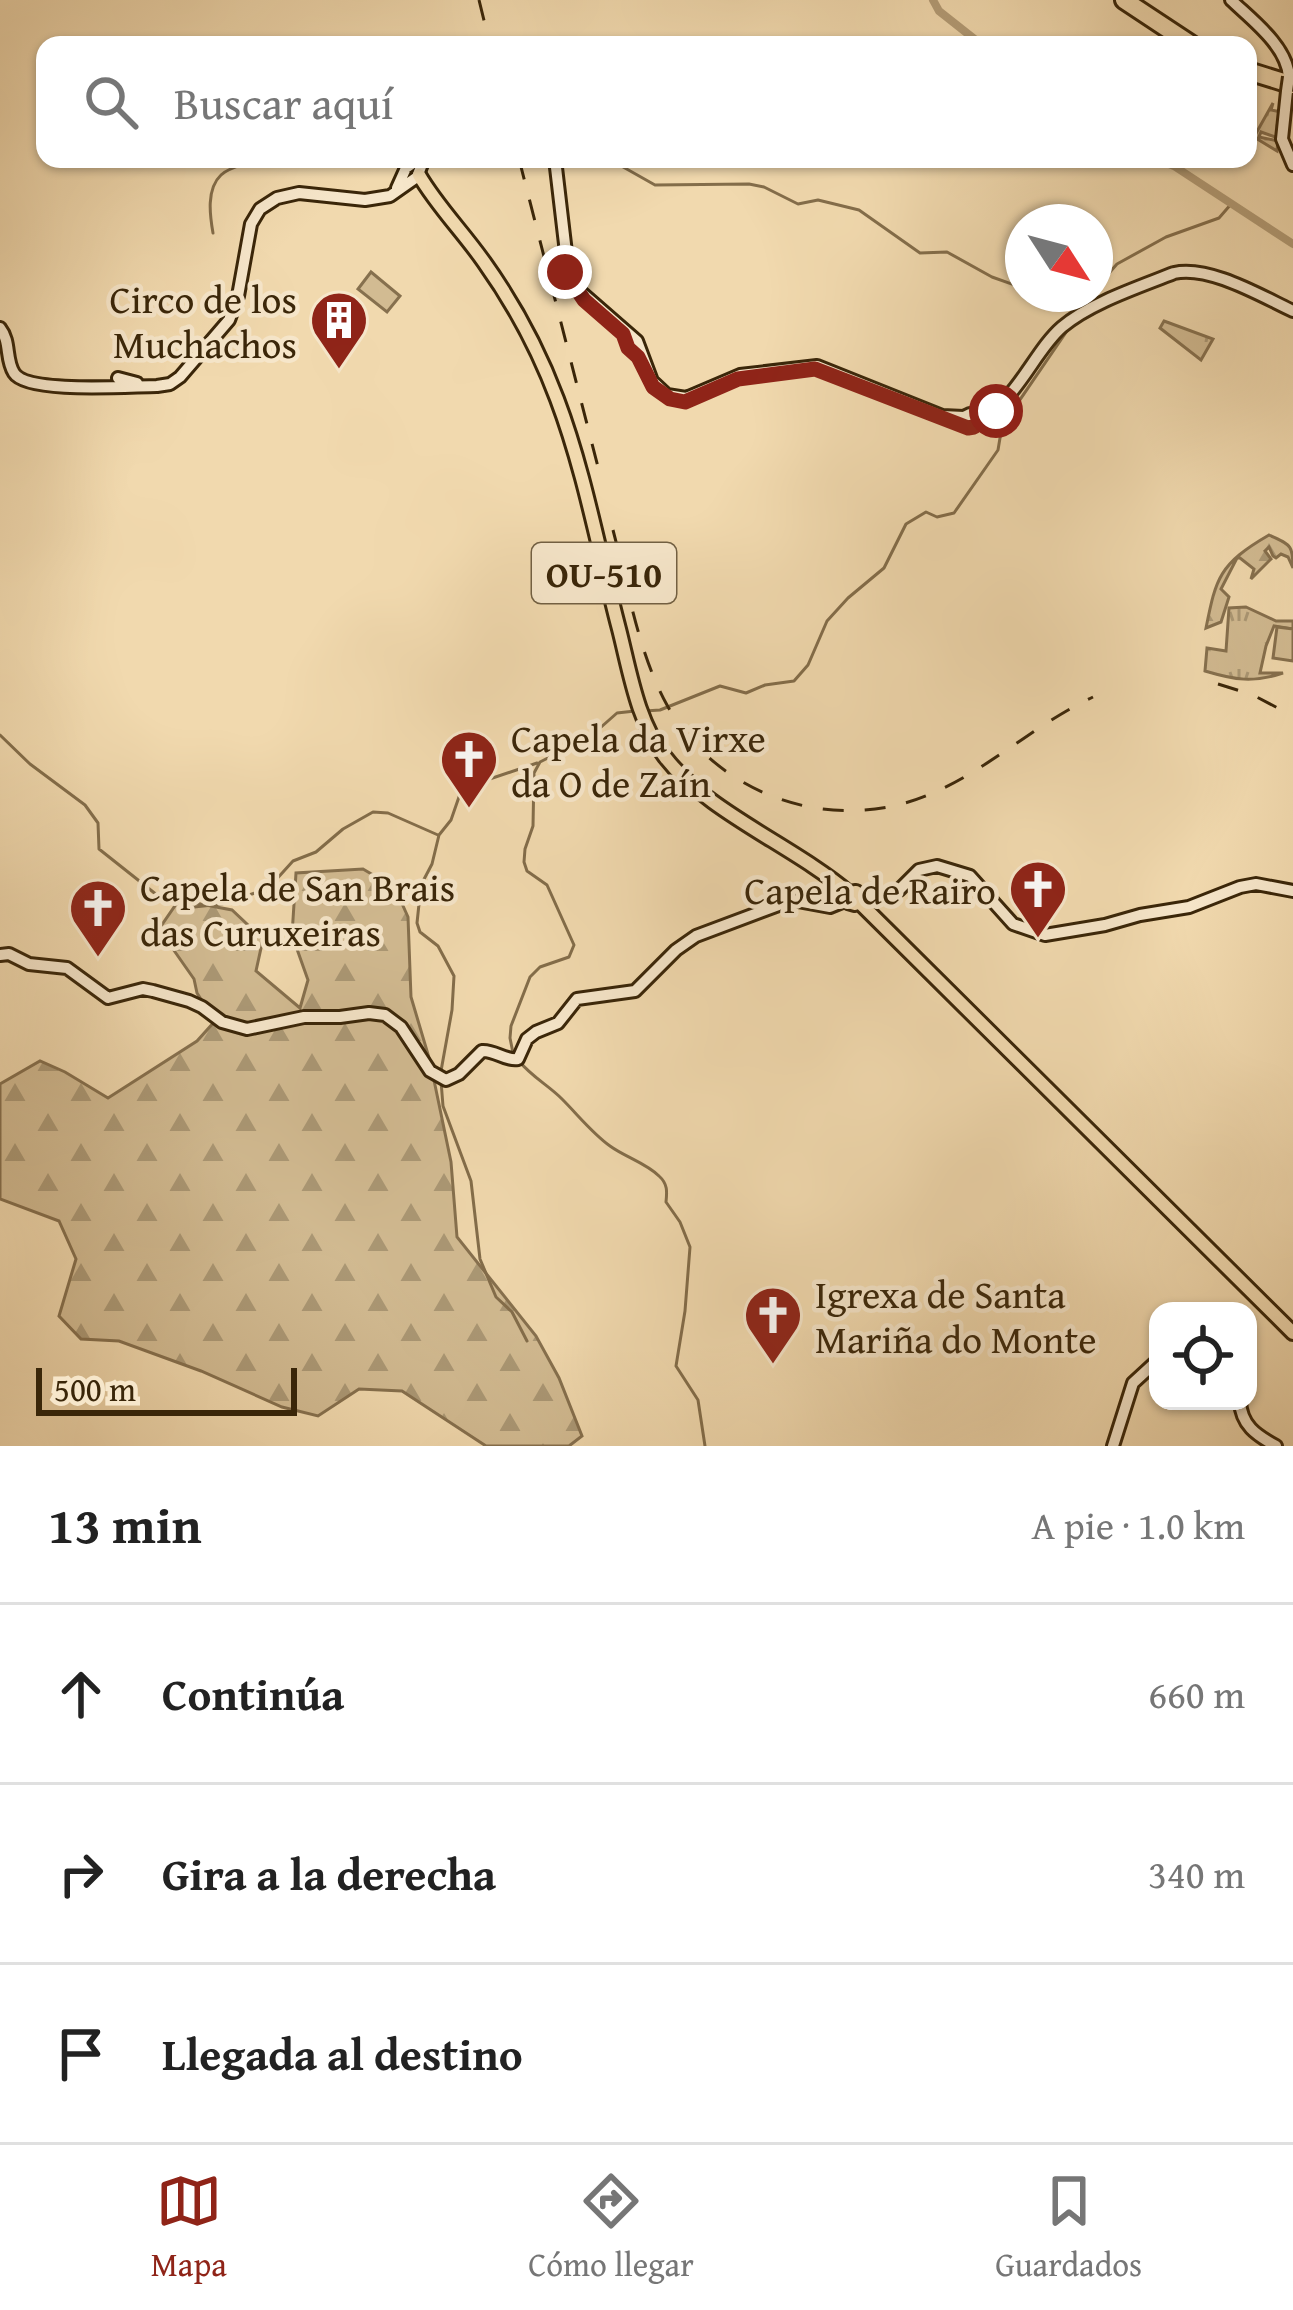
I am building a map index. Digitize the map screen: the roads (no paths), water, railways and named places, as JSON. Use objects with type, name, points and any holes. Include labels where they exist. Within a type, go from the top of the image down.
[{"type":"highway","points":[[1128,0],[1180,36]]},
{"type":"highway","points":[[1257,77],[1290,88]]},
{"type":"main road","name":"OU-510","points":[[415,169],[494,276],[547,375],[574,449],[641,713],[664,756],[698,791],[823,870],[853,897],[1293,1333]]},
{"type":"street","points":[[1115,0],[1164,36]]},
{"type":"street","points":[[1231,0],[1288,66],[1290,88],[1282,139],[1293,166]]},
{"type":"street","points":[[555,168],[566,270],[575,286],[633,345],[653,387],[675,401],[691,400],[758,372]]},
{"type":"street","points":[[555,168],[568,268],[582,292]]},
{"type":"street","points":[[0,326],[11,367],[35,386],[170,384],[233,311],[252,220],[260,208],[302,193],[365,200],[386,197],[415,169]]},
{"type":"street","points":[[566,247],[566,270],[587,302],[633,345],[654,384],[677,398],[690,398],[737,376],[812,367],[938,417],[970,420],[1003,405],[1071,320],[1168,275],[1188,270],[1215,277],[1293,311]]},
{"type":"street","points":[[192,359],[225,320],[240,281]]},
{"type":"street","points":[[170,384],[225,320]]},
{"type":"street","points":[[740,379],[812,367]]},
{"type":"street","points":[[139,384],[165,382],[182,371]]},
{"type":"street","points":[[0,955],[67,968],[108,998],[142,989],[202,1007],[222,1022],[247,1029],[304,1017],[385,1016],[401,1027],[430,1071],[446,1080],[482,1051],[518,1059],[527,1039],[558,1023],[577,999],[635,991],[676,950],[704,933],[791,901],[830,907],[853,897],[892,894],[920,870],[937,866],[973,878],[1013,925],[1046,934],[1189,907],[1256,884],[1293,891]]},
{"type":"street","points":[[1113,1446],[1136,1386],[1149,1369]]},
{"type":"street","points":[[1241,1410],[1248,1426],[1276,1446]]},
{"type":"waterway","points":[[933,0],[939,11],[971,36]]},
{"type":"waterway","points":[[213,233],[213,188],[221,175],[234,168]]},
{"type":"waterway","points":[[625,168],[655,185],[749,184],[798,204],[818,200],[859,210],[920,253],[947,252],[1005,282]]},
{"type":"waterway","points":[[1177,168],[1293,244]]},
{"type":"waterway","points":[[1113,269],[1166,237],[1219,218],[1232,203]]},
{"type":"waterway","points":[[645,711],[660,710],[720,686],[746,693],[794,681],[808,665],[827,621],[884,568],[906,524],[926,512],[937,517],[954,513],[998,450],[1002,426],[1069,328]]},
{"type":"waterway","points":[[513,1053],[511,1026],[530,977],[540,967],[569,957],[574,945],[547,885],[527,871],[524,862],[533,826],[534,773],[540,762],[591,736],[617,713],[635,711]]},
{"type":"waterway","points":[[0,735],[85,805],[98,823],[99,849],[162,899],[194,907],[258,892],[293,861],[316,852],[373,812],[388,813],[438,835]]},
{"type":"waterway","points":[[441,1071],[454,976],[438,946],[420,932],[421,885],[439,835],[466,787],[537,763]]},
{"type":"waterway","points":[[519,1061],[603,1141],[664,1182],[666,1202],[690,1247],[676,1366],[698,1400],[705,1446]]},
{"type":"waterway","points":[[441,1081],[443,1106],[471,1181],[480,1259],[496,1297],[512,1312],[527,1341]]},
{"type":"railway","points":[[479,0],[488,36]]},
{"type":"railway","points":[[521,168],[598,467]]},
{"type":"railway","points":[[613,530],[641,641],[667,705],[715,763],[780,799],[854,811],[928,795],[1093,697]]},
{"type":"railway","points":[[1218,684],[1253,695],[1293,716]]},
{"type":"place","name":"Circo de los Muchachos","points":[[339,371]]},
{"type":"place","name":"Capela da Virxe da O de Zaín","points":[[469,810]]},
{"type":"place","name":"Capela de Rairo","points":[[1038,940]]},
{"type":"place","name":"Capela de San Brais das Curuxeiras","points":[[98,959]]},
{"type":"place","name":"Igrexa de Santa Mariña do Monte","points":[[773,1366]]}]
